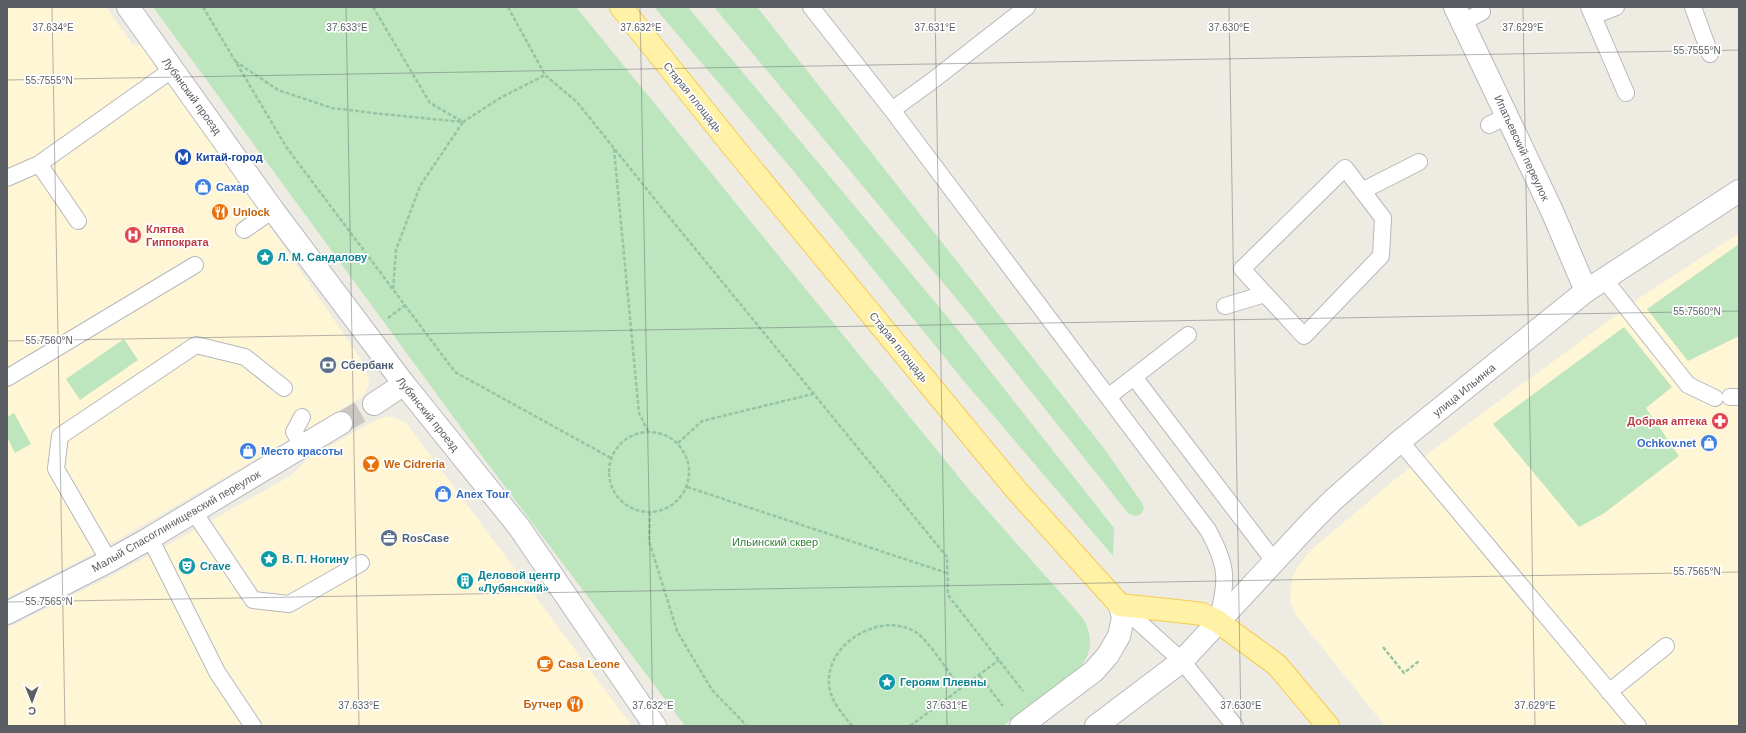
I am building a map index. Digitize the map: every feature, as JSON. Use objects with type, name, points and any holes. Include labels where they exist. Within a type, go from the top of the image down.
[{"type":"main road","name":"Старая площадь","points":[[621,7],[735,149],[1018,492],[1120,605]]},
{"type":"main road","points":[[1120,605],[1202,614],[1217,621],[1277,665],[1328,726]]},
{"type":"street","name":"Лубянский проезд","points":[[128,7],[273,210],[404,384],[519,527],[655,726]]},
{"type":"street","name":"Ипатьевский переулок","points":[[1466,14],[1498,120],[1552,211],[1586,291]]},
{"type":"street","name":"улица Ильинка","points":[[1096,726],[1182,661],[1217,621],[1333,500],[1400,441],[1586,291],[1739,191]]},
{"type":"street","points":[[374,404],[404,384]]},
{"type":"street","name":"Малый Спасоглинищевский переулок","points":[[7,613],[109,561],[150,538],[341,423]]},
{"type":"street","points":[[1014,718],[1094,671],[1108,655],[1119,636],[1123,618],[1120,605]]},
{"type":"lane","points":[[811,7],[892,110],[1208,530],[1218,548],[1225,569],[1224,592],[1217,621]]},
{"type":"lane","points":[[892,110],[932,81],[1027,7]]},
{"type":"lane","points":[[1616,7],[1591,11],[1626,93]]},
{"type":"lane","points":[[1693,7],[1710,54]]},
{"type":"lane","points":[[7,178],[39,164],[172,69]]},
{"type":"lane","points":[[1362,191],[1419,162]]},
{"type":"lane","points":[[39,164],[78,222]]},
{"type":"lane","points":[[1345,168],[1362,191],[1383,218],[1381,256],[1304,336],[1242,270],[1345,168]]},
{"type":"lane","points":[[244,230],[273,210]]},
{"type":"lane","points":[[7,378],[195,265]]},
{"type":"lane","points":[[1604,279],[1688,385],[1728,397]]},
{"type":"lane","points":[[1225,306],[1264,294]]},
{"type":"lane","points":[[1108,397],[1188,335]]},
{"type":"lane","points":[[109,561],[56,469],[60,436],[196,345],[245,357],[284,388]]},
{"type":"lane","points":[[1134,377],[1274,561]]},
{"type":"lane","points":[[302,417],[294,432],[303,446]]},
{"type":"lane","points":[[1400,441],[1638,726]]},
{"type":"lane","points":[[194,512],[253,600],[289,604],[361,563]]},
{"type":"lane","points":[[150,538],[217,672],[253,726]]},
{"type":"lane","points":[[1120,605],[1182,661],[1235,726]]},
{"type":"lane","points":[[1609,692],[1666,646]]},
{"type":"path","points":[[203,7],[287,148],[455,372],[611,458]]},
{"type":"path","points":[[372,7],[430,103],[463,122]]},
{"type":"path","points":[[508,7],[545,75],[577,102],[947,557],[948,595],[1027,695]]},
{"type":"path","points":[[233,59],[278,90],[332,108],[463,122]]},
{"type":"path","points":[[393,290],[396,250],[420,186],[463,122],[500,98],[545,75]]},
{"type":"path","points":[[614,148],[639,413],[648,431]]},
{"type":"path","points":[[388,318],[405,305]]},
{"type":"path","points":[[678,443],[702,421],[813,394]]},
{"type":"path","points":[[648,431],[664,434],[678,443],[687,455],[690,471],[687,487],[678,500],[665,509],[650,512],[635,510],[621,501],[612,488],[609,473],[611,458],[620,444],[633,434],[648,431]]},
{"type":"path","points":[[687,487],[947,573]]},
{"type":"path","points":[[650,512],[649,541],[677,631],[712,690],[747,726]]},
{"type":"path","points":[[852,726],[838,708],[832,696],[829,683],[831,667],[838,652],[850,639],[866,631],[885,626],[902,627],[917,633],[960,688]]},
{"type":"path","points":[[1383,647],[1404,673],[1419,661]]},
{"type":"path","points":[[910,726],[999,660]]},
{"type":"path","points":[[979,675],[1014,718]]},
{"type":"path","points":[[947,699],[955,710]]},
{"type":"shaded area","points":[[7,7],[106,7],[132,44],[147,46],[364,364],[369,381],[368,387],[362,397],[102,549],[7,598]]},
{"type":"shaded area","points":[[1739,233],[1739,726],[1385,726],[1295,614],[1291,604],[1290,595],[1293,576],[1298,566],[1311,550],[1393,481],[1442,443],[1641,297]]},
{"type":"shaded area","points":[[388,416],[406,423],[632,726],[7,726],[7,628],[111,576],[157,551],[292,475],[307,459],[376,420]]},
{"type":"green space","name":"Ильинский сквер","points":[[153,7],[576,7],[971,492],[1082,617],[1089,631],[1090,646],[1089,652],[1082,665],[1003,726],[685,726],[482,456]]},
{"type":"green space","points":[[654,7],[688,7],[950,320],[1114,528],[1113,556],[963,380],[791,168]]},
{"type":"green space","points":[[714,7],[757,7],[1106,451],[1142,503],[1144,509],[1141,514],[1135,516],[1128,513],[965,309]]},
{"type":"green space","points":[[1739,244],[1739,336],[1688,361],[1647,309]]},
{"type":"green space","points":[[1624,327],[1672,387],[1646,408],[1679,456],[1603,514],[1579,527],[1493,424]]},
{"type":"green space","points":[[124,339],[138,360],[80,400],[66,379]]},
{"type":"green space","points":[[14,413],[31,444],[15,453],[7,437],[7,417]]},
{"type":"tunnel","points":[[341,423],[374,404]]},
{"type":"place","name":"Китай-город","points":[[183,157]]},
{"type":"place","name":"Сахар","points":[[203,187]]},
{"type":"place","name":"Unlock","points":[[220,212]]},
{"type":"place","name":"Клятва Гиппократа","points":[[133,235]]},
{"type":"place","name":"Л. М. Сандалову","points":[[265,257]]},
{"type":"place","name":"Сбербанк","points":[[328,365]]},
{"type":"place","name":"Добрая аптека","points":[[1720,421]]},
{"type":"place","name":"Ochkov.net","points":[[1709,443]]},
{"type":"place","name":"Место красоты","points":[[248,451]]},
{"type":"place","name":"We Cidreria","points":[[371,464]]},
{"type":"place","name":"Anex Tour","points":[[443,494]]},
{"type":"place","name":"RosCase","points":[[389,538]]},
{"type":"place","name":"В. П. Ногину","points":[[269,559]]},
{"type":"place","name":"Crave","points":[[187,566]]},
{"type":"place","name":"Деловой центр «Лубянский»","points":[[465,581]]},
{"type":"place","name":"Casa Leone","points":[[545,664]]},
{"type":"place","name":"Героям Плевны","points":[[887,682]]},
{"type":"place","name":"Бутчер","points":[[575,704]]}]
